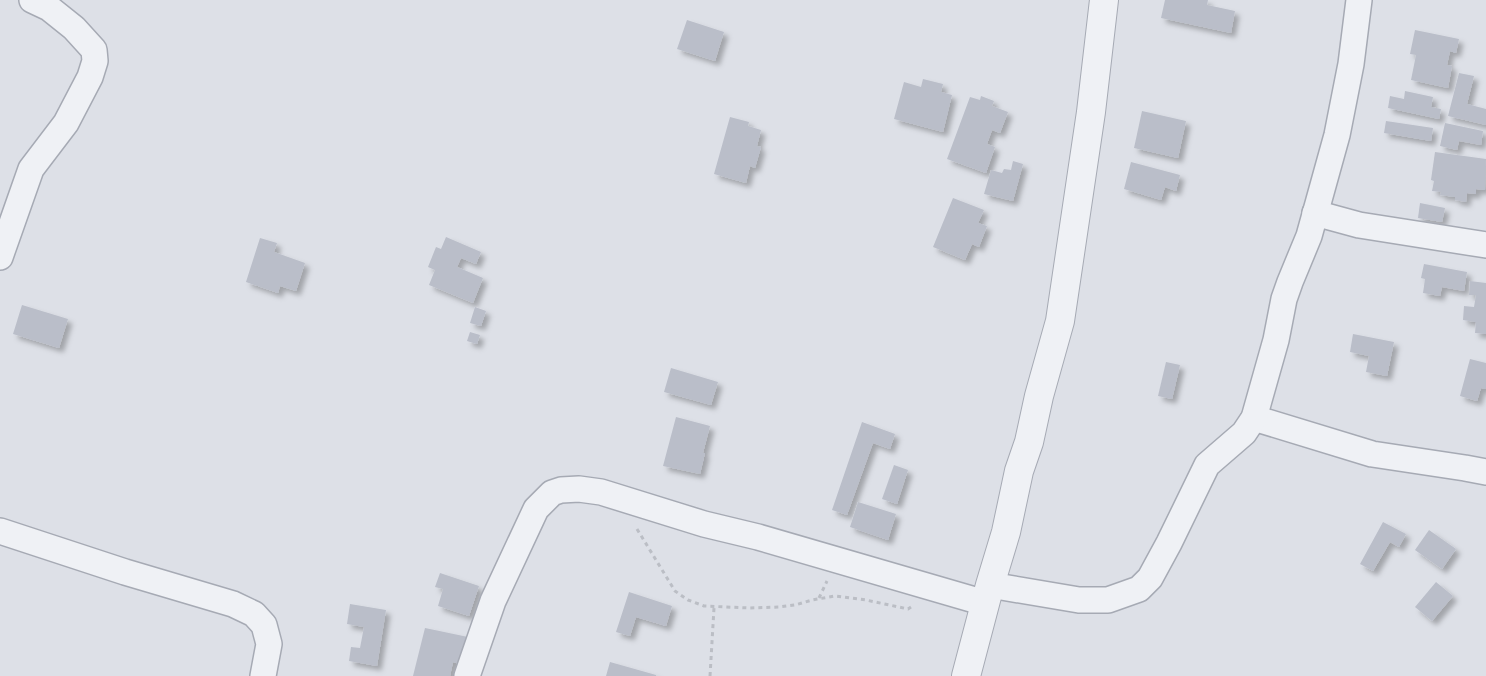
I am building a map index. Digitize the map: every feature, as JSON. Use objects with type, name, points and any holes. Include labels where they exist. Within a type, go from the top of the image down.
[{"type":"street","points":[[0,258],[32,170],[66,123],[90,77],[95,62],[94,50],[74,28],[49,8],[32,0]]},
{"type":"street","points":[[966,676],[987,594],[1006,532],[1019,471],[1029,442],[1060,320],[1091,112],[1104,0]]},
{"type":"street","points":[[467,676],[493,601],[536,509],[552,493],[561,490],[579,489],[617,497],[704,524],[758,537],[927,586],[987,594],[1079,600],[1108,600],[1138,589],[1150,578],[1207,466],[1244,433],[1254,418],[1276,340],[1287,290],[1309,236],[1337,134],[1359,0]]},
{"type":"street","points":[[1316,213],[1359,225],[1486,245]]},
{"type":"street","points":[[1254,418],[1372,454],[1486,472]]},
{"type":"street","points":[[0,531],[124,572],[233,604],[254,614],[264,625],[269,644],[263,676]]},
{"type":"path","points":[[617,497],[675,591],[688,600],[704,606],[714,608],[779,607],[835,596],[908,608],[913,606],[927,586]]},
{"type":"path","points":[[710,676],[714,608]]},
{"type":"building","points":[[1165,0],[1208,0],[1207,5],[1235,11],[1231,33],[1161,18]]},
{"type":"building","points":[[687,20],[724,32],[715,61],[677,49]]},
{"type":"building","points":[[1415,30],[1459,39],[1456,53],[1450,51],[1447,65],[1452,66],[1448,88],[1411,80],[1416,55],[1410,54]]},
{"type":"building","points":[[1459,73],[1474,76],[1467,104],[1486,109],[1486,125],[1448,116]]},
{"type":"building","points":[[923,79],[943,84],[941,92],[952,95],[943,132],[894,119],[904,82],[921,87]]},
{"type":"building","points":[[1405,91],[1433,97],[1431,107],[1441,109],[1439,119],[1388,108],[1390,96],[1404,99]]},
{"type":"building","points":[[981,96],[994,101],[992,106],[1008,112],[1000,133],[992,130],[987,144],[995,147],[986,173],[947,159],[970,97],[980,100]]},
{"type":"building","points":[[1142,111],[1186,121],[1178,158],[1134,148]]},
{"type":"building","points":[[730,117],[749,122],[748,126],[761,130],[757,146],[761,147],[755,168],[750,166],[746,183],[714,174]]},
{"type":"building","points":[[1386,121],[1433,128],[1431,141],[1384,133]]},
{"type":"building","points":[[1445,123],[1483,131],[1481,145],[1459,141],[1457,150],[1440,146]]},
{"type":"building","points":[[1435,152],[1486,159],[1485,190],[1476,189],[1476,194],[1467,193],[1466,202],[1455,200],[1455,197],[1440,195],[1441,192],[1432,191],[1434,181],[1431,180]]},
{"type":"building","points":[[1013,161],[1023,164],[1013,201],[984,194],[991,170],[1002,173],[1004,169],[1011,170]]},
{"type":"building","points":[[1131,162],[1180,175],[1176,191],[1165,187],[1161,200],[1124,189]]},
{"type":"building","points":[[953,198],[984,210],[978,223],[987,226],[979,247],[972,244],[965,260],[933,247]]},
{"type":"building","points":[[1420,203],[1445,208],[1442,222],[1418,218]]},
{"type":"building","points":[[446,237],[481,252],[476,264],[461,258],[457,267],[483,278],[473,303],[429,285],[435,270],[428,267],[436,247],[441,249]]},
{"type":"building","points":[[260,238],[277,243],[274,252],[305,263],[296,291],[280,286],[278,293],[246,282]]},
{"type":"building","points":[[1424,264],[1467,272],[1464,291],[1442,287],[1440,296],[1423,293],[1425,279],[1421,278]]},
{"type":"building","points":[[1470,281],[1486,283],[1486,334],[1475,333],[1476,322],[1463,320],[1464,306],[1474,307],[1476,295],[1469,295]]},
{"type":"building","points":[[22,305],[68,319],[59,348],[13,334]]},
{"type":"building","points":[[475,307],[486,311],[481,326],[470,323]]},
{"type":"building","points":[[470,332],[480,335],[477,344],[467,341]]},
{"type":"building","points":[[1353,334],[1394,342],[1387,376],[1366,372],[1369,356],[1350,352]]},
{"type":"building","points":[[1470,359],[1486,363],[1486,389],[1481,388],[1477,401],[1460,396]]},
{"type":"building","points":[[1166,362],[1180,365],[1172,399],[1158,396]]},
{"type":"building","points":[[671,368],[718,382],[711,405],[664,392]]},
{"type":"building","points":[[676,417],[710,426],[700,474],[663,466]]},
{"type":"building","points":[[862,422],[895,434],[890,449],[873,443],[847,515],[832,510]]},
{"type":"building","points":[[894,465],[908,470],[897,504],[882,499]]},
{"type":"building","points":[[858,502],[896,514],[888,540],[850,527]]},
{"type":"building","points":[[1383,522],[1406,534],[1399,547],[1390,542],[1373,571],[1360,564]]},
{"type":"building","points":[[1429,530],[1456,549],[1442,569],[1415,550]]},
{"type":"building","points":[[440,573],[479,586],[469,616],[438,606],[443,589],[435,587]]},
{"type":"building","points":[[1436,582],[1453,596],[1432,621],[1415,607]]},
{"type":"building","points":[[629,592],[672,606],[666,626],[636,617],[630,636],[616,632]]},
{"type":"building","points":[[350,604],[386,610],[377,666],[349,661],[351,647],[360,648],[364,627],[347,624]]},
{"type":"building","points":[[425,628],[468,637],[462,665],[453,662],[450,676],[413,676]]},
{"type":"building","points":[[610,662],[656,675],[656,676],[606,676]]}]
